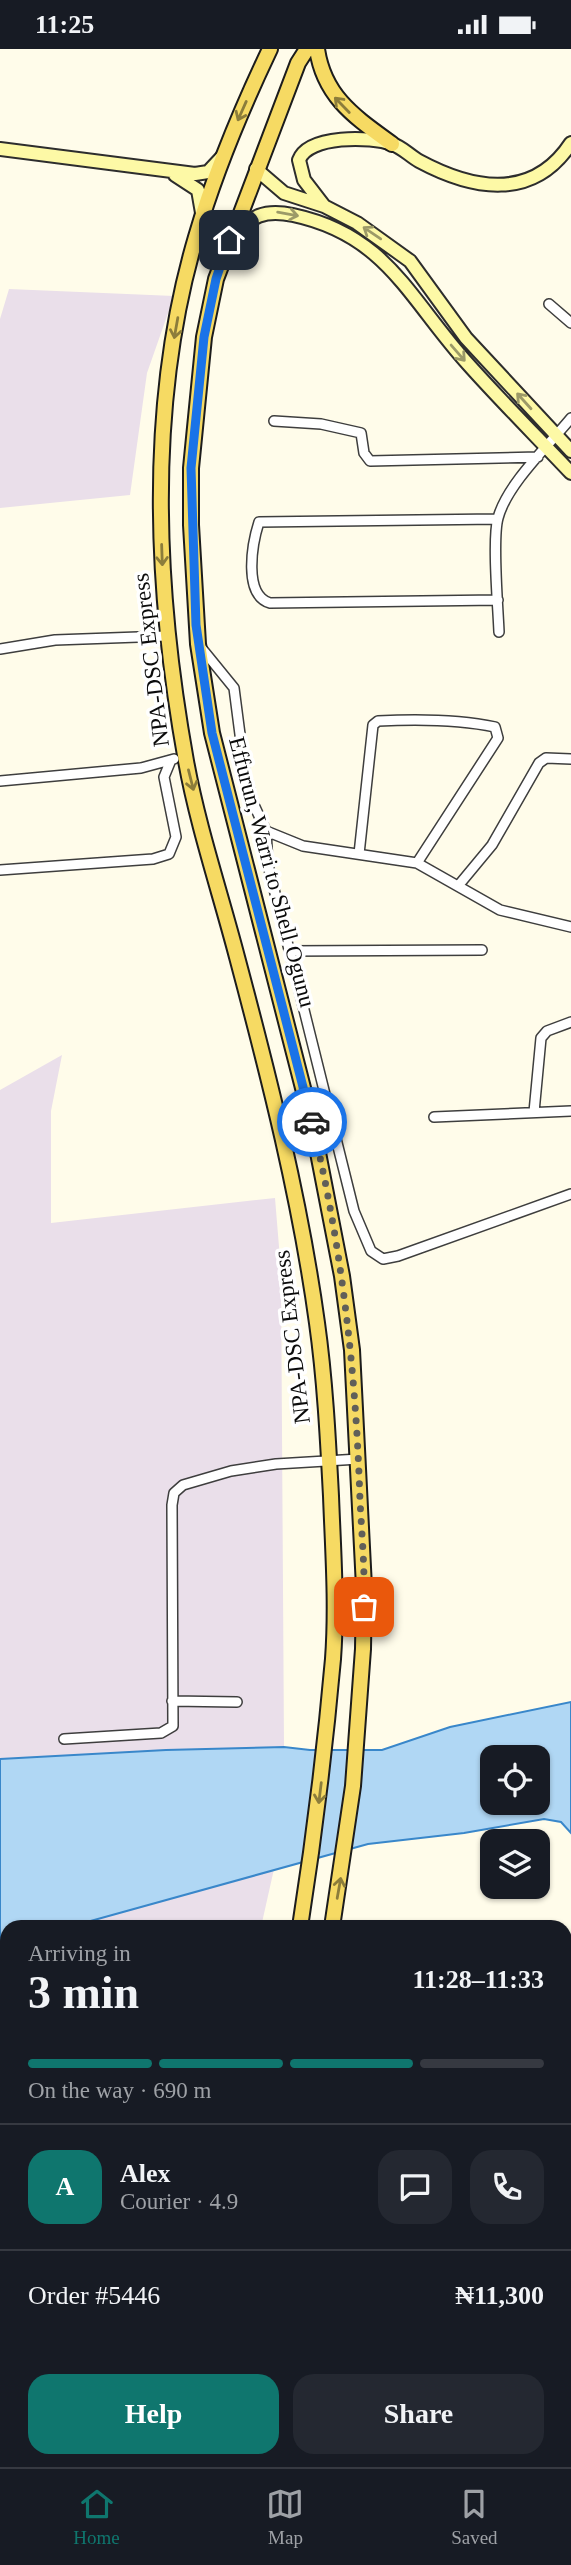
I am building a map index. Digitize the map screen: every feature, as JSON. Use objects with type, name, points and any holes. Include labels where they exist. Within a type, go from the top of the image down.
[{"type":"main road","name":"NPA-DSC Express","points":[[270,49],[223,156],[184,283],[165,406],[161,527],[166,636],[178,758],[263,1055],[296,1199],[318,1326],[329,1461],[334,1612],[323,1768],[301,1920]]},
{"type":"main road","name":"Effurun, Warri to Shell Ogunu","points":[[307,49],[298,63],[221,264],[204,337],[191,468],[192,586],[214,745],[291,1033],[330,1205],[352,1350],[364,1587],[358,1721],[345,1849],[333,1920]]},
{"type":"main road","points":[[317,49],[323,76],[333,95],[354,116],[392,143],[451,175],[479,184],[496,185],[538,175],[562,156],[571,143]]},
{"type":"main road","points":[[324,206],[309,189],[300,170],[299,160],[304,151],[323,141],[345,139],[392,143]]},
{"type":"main road","points":[[0,149],[202,174],[213,168],[223,156]]},
{"type":"main road","points":[[256,169],[284,193],[324,206],[365,229],[410,261],[466,338],[571,451]]},
{"type":"main road","points":[[161,170],[182,178],[198,190],[202,199],[202,218]]},
{"type":"main road","points":[[221,264],[246,224],[266,212],[312,220],[356,239],[382,258],[441,334],[543,452],[571,473]]},
{"type":"street","points":[[549,304],[571,323]]},
{"type":"street","points":[[499,632],[497,519],[506,500],[571,418]]},
{"type":"street","points":[[274,421],[321,424],[361,433],[364,453],[370,461],[543,452]]},
{"type":"street","points":[[497,519],[259,521],[255,535],[253,591],[260,600],[270,603],[498,600]]},
{"type":"street","points":[[0,649],[55,641],[166,636]]},
{"type":"street","points":[[198,644],[234,688],[245,773],[254,805],[266,831],[268,865],[354,1211],[371,1251],[383,1259],[398,1256],[571,1194]]},
{"type":"street","points":[[359,854],[373,725],[378,720],[466,722],[495,727],[498,738],[417,863]]},
{"type":"street","points":[[0,781],[141,768],[178,758]]},
{"type":"street","points":[[0,870],[153,859],[169,854],[176,837],[164,777],[178,758]]},
{"type":"street","points":[[458,886],[492,845],[539,763],[546,758],[571,759]]},
{"type":"street","points":[[266,831],[303,846],[417,863],[500,910],[571,927]]},
{"type":"street","points":[[289,951],[482,950]]},
{"type":"street","points":[[534,1112],[541,1038],[547,1031],[571,1023]]},
{"type":"street","points":[[434,1117],[571,1111]]},
{"type":"street","points":[[64,1739],[167,1731],[173,1726],[174,1493],[183,1485],[231,1471],[276,1464],[359,1459]]},
{"type":"street","points":[[172,1701],[237,1702]]},
{"type":"shaded area","points":[[9,289],[174,296],[147,373],[130,495],[0,508],[0,319]]},
{"type":"shaded area","points":[[62,1055],[51,1111],[51,1223],[275,1198],[281,1271],[284,1747],[0,1759],[0,1090]]},
{"type":"shaded area","points":[[274,1869],[263,1920],[92,1920]]},
{"type":"water","points":[[571,1702],[571,1833],[561,1822],[544,1819],[464,1833],[368,1844],[94,1920],[0,1920],[0,1759],[166,1750],[284,1747],[310,1750],[382,1750],[450,1727]]},
{"type":"way so far","points":[[312,1122],[330,1205],[352,1350],[358,1427],[364,1607]]},
{"type":"route","points":[[229,240],[216,279],[204,337],[191,468],[192,586],[212,733],[312,1122]]}]
